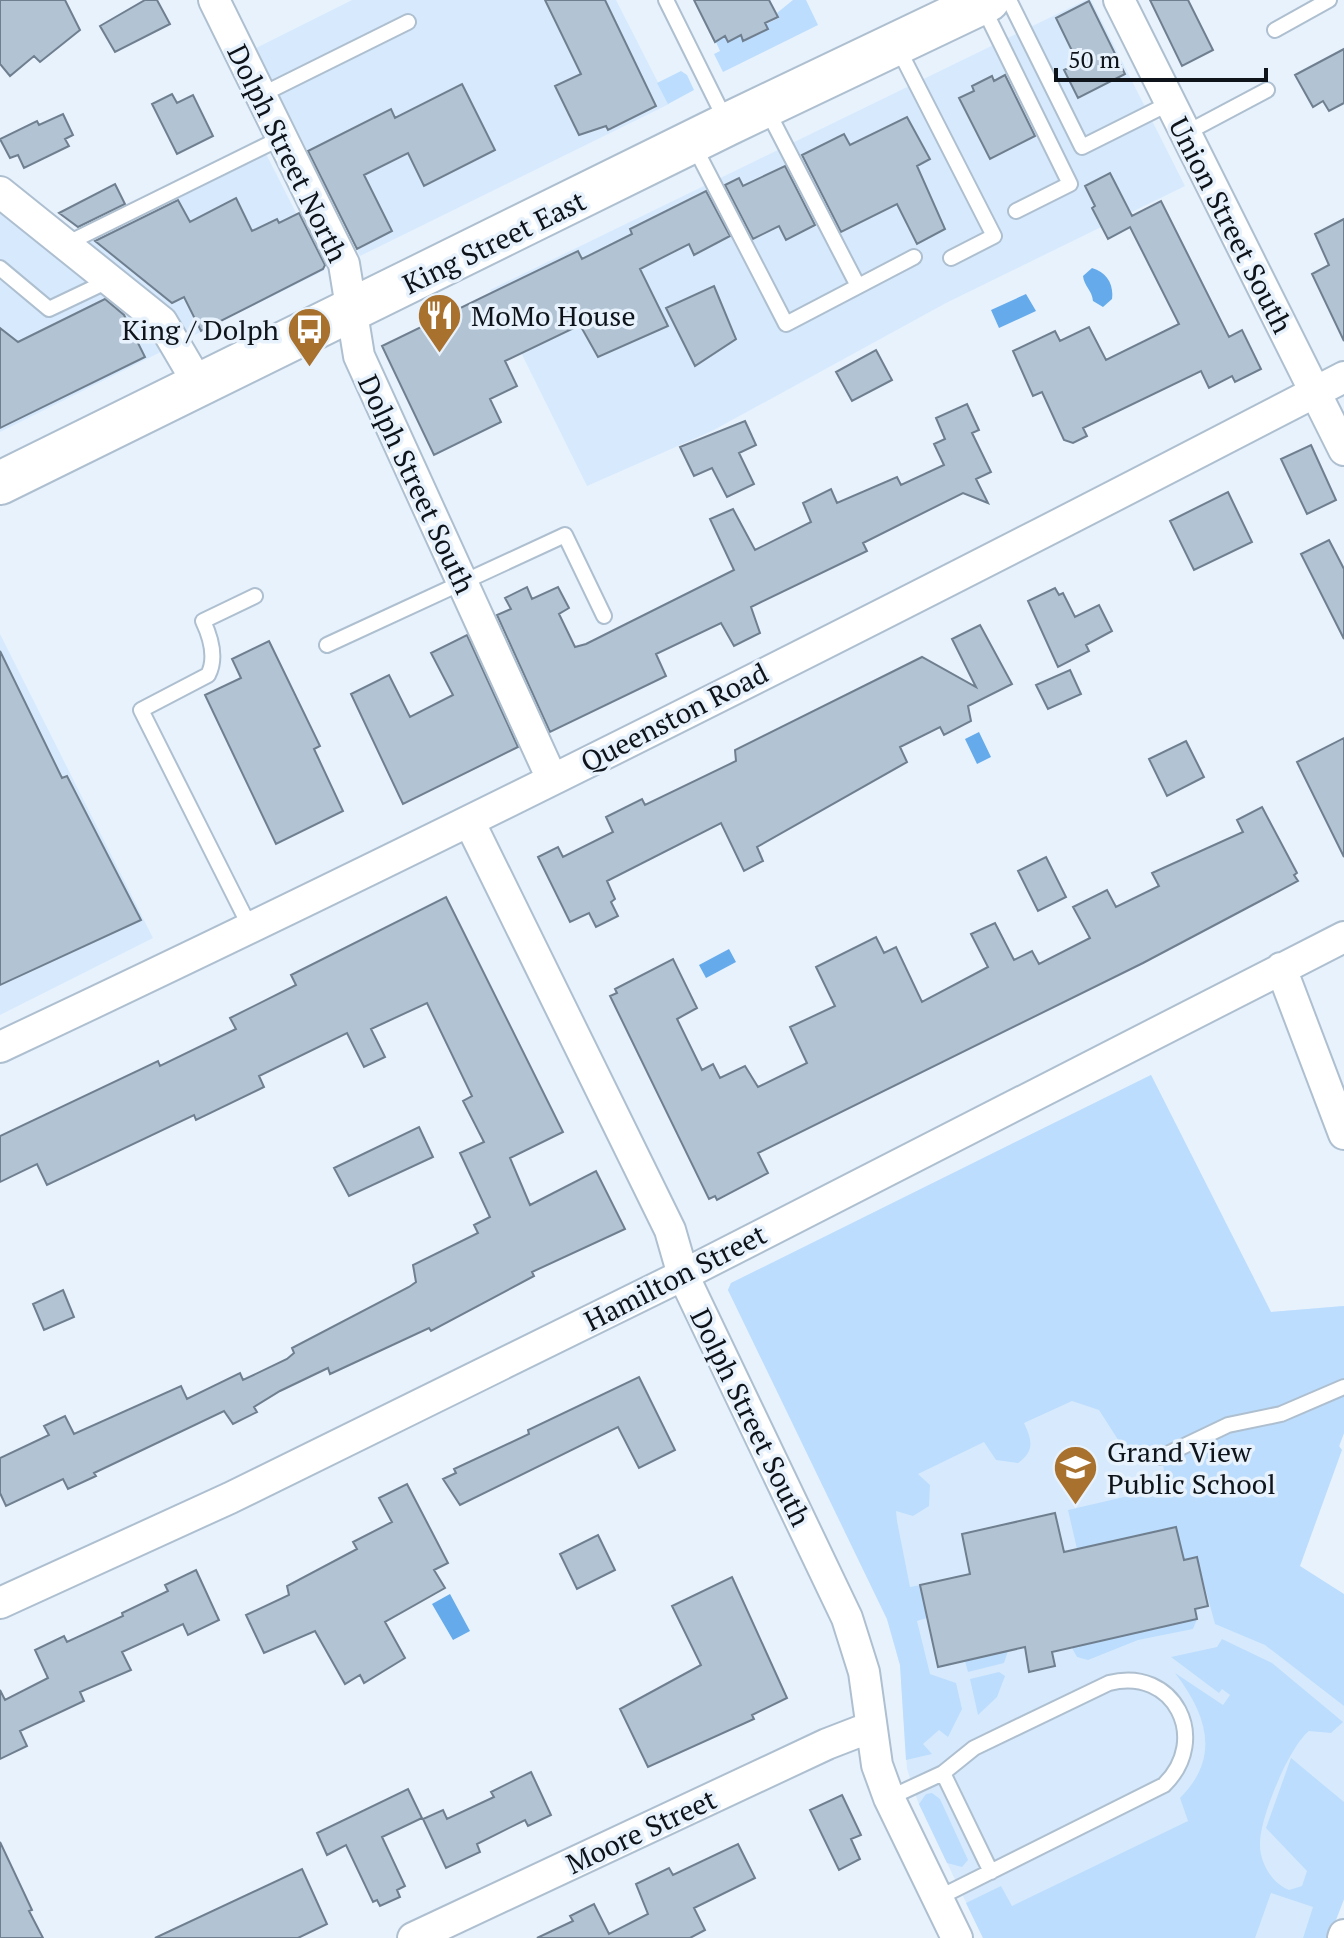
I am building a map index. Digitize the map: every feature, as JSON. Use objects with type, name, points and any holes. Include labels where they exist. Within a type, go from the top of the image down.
[{"type":"main road","name":"King Street East","points":[[0,483],[765,106],[993,1]]},
{"type":"street","name":"Dolph Street North","points":[[214,0],[344,264],[351,309]]},
{"type":"street","name":"Union Street South","points":[[1119,0],[1344,450]]},
{"type":"street","points":[[0,192],[162,322],[199,385]]},
{"type":"street","name":"Dolph Street South","points":[[351,309],[359,356],[552,779]]},
{"type":"street","name":"Queenston Road","points":[[0,1047],[251,929],[469,821],[1344,377]]},
{"type":"street","name":"Dolph Street South","points":[[469,821],[670,1230],[683,1275],[847,1618],[864,1672],[877,1765],[889,1798],[957,1938]]},
{"type":"street","name":"Hamilton Street","points":[[0,1603],[230,1498],[683,1275],[1344,937]]},
{"type":"street","points":[[1281,968],[1344,1134]]},
{"type":"street","name":"Moore Street","points":[[413,1938],[813,1750],[871,1727]]},
{"type":"lane","points":[[666,0],[710,133],[786,324],[914,257]]},
{"type":"lane","points":[[1275,30],[1329,0]]},
{"type":"lane","points":[[993,1],[1082,147],[1170,103]]},
{"type":"lane","points":[[993,1],[1070,184],[1016,211]]},
{"type":"lane","points":[[261,95],[408,22]]},
{"type":"lane","points":[[896,44],[994,236],[951,258]]},
{"type":"lane","points":[[1186,133],[1267,90]]},
{"type":"lane","points":[[765,106],[858,286]]},
{"type":"lane","points":[[66,245],[283,137]]},
{"type":"lane","points":[[0,268],[49,309],[111,280]]},
{"type":"lane","points":[[327,645],[446,589],[464,585],[565,535],[604,616]]},
{"type":"lane","points":[[251,929],[141,710],[208,675],[213,660],[210,636],[203,621],[255,596]]},
{"type":"lane","points":[[1161,1457],[1228,1425],[1281,1414],[1344,1387]]},
{"type":"lane","points":[[889,1798],[943,1773],[974,1748],[1109,1683],[1125,1679],[1141,1681],[1163,1692],[1181,1716],[1186,1731],[1186,1750],[1180,1770],[1164,1785],[938,1898]]},
{"type":"lane","points":[[943,1773],[991,1872]]},
{"type":"shaded area","points":[[352,0],[616,0],[669,104],[360,256],[256,48]]},
{"type":"shaded area","points":[[793,0],[806,0],[818,25],[723,72],[714,54],[720,51],[716,42],[725,37],[728,42],[740,36],[743,42],[768,29],[766,24],[779,18],[777,13]]},
{"type":"shaded area","points":[[1091,0],[1185,186],[946,303],[712,431],[587,486],[490,290]]},
{"type":"shaded area","points":[[681,71],[687,75],[694,90],[668,104],[657,83]]},
{"type":"shaded area","points":[[259,140],[325,270],[0,432],[0,211],[60,257],[187,193],[180,178]]},
{"type":"shaded area","points":[[0,634],[153,938],[0,1015]]},
{"type":"shaded area","name":"Grand View Public School","points":[[1151,1075],[1271,1312],[1344,1306],[1344,1433],[1271,1645],[1344,1699],[1344,1899],[1329,1938],[983,1938],[918,1802],[907,1769],[900,1665],[887,1619],[728,1290],[731,1283]]},
{"type":"shaded area","points":[[1151,1075],[1271,1312],[1344,1306],[1344,1381],[1275,1409],[1232,1418],[1145,1451],[1124,1449],[1099,1410],[1072,1401],[1024,1423],[1030,1445],[1027,1454],[1018,1463],[996,1460],[984,1442],[918,1474],[930,1485],[929,1506],[913,1516],[896,1511],[897,1521],[910,1587],[920,1585],[927,1618],[917,1621],[930,1674],[956,1683],[962,1709],[948,1737],[939,1730],[923,1744],[932,1754],[906,1760],[900,1665],[887,1619],[728,1290],[731,1283]]},
{"type":"shaded area","points":[[1344,1395],[1344,1433],[1339,1446],[1342,1450],[1300,1566],[1344,1594],[1344,1706],[1265,1645],[1215,1624],[1197,1558],[1184,1560],[1077,1549],[1068,1510],[1167,1487],[1163,1465],[1230,1432],[1279,1421]]},
{"type":"shaded area","points":[[1197,1619],[1193,1629],[1138,1640],[1088,1660],[1077,1657],[1071,1646]]},
{"type":"shaded area","points":[[1222,1639],[1272,1663],[1343,1722],[1331,1733],[1309,1731],[1301,1739],[1284,1767],[1270,1802],[1260,1845],[1265,1865],[1277,1883],[1289,1890],[1302,1886],[1307,1871],[1266,1828],[1291,1758],[1344,1802],[1344,1899],[1329,1938],[1303,1938],[1313,1907],[1271,1893],[1255,1938],[983,1938],[966,1903],[1001,1886],[1012,1906],[1188,1821],[1180,1798],[1201,1767],[1205,1736],[1195,1704],[1175,1673],[1223,1705],[1230,1695],[1222,1689],[1219,1693],[1171,1657],[1217,1647]]},
{"type":"shaded area","points":[[1008,1651],[1004,1663],[968,1672],[965,1661]]},
{"type":"shaded area","points":[[999,1672],[1005,1676],[997,1697],[978,1715],[970,1679]]},
{"type":"shaded area","points":[[932,1793],[940,1799],[968,1860],[962,1867],[947,1863],[919,1804],[926,1794]]},
{"type":"water","points":[[1092,268],[1102,273],[1111,284],[1112,299],[1103,307],[1093,301],[1083,276]]},
{"type":"water","points":[[1026,294],[1036,311],[999,328],[991,310]]},
{"type":"water","points":[[979,732],[991,757],[977,764],[965,739]]},
{"type":"water","points":[[729,949],[736,962],[706,978],[699,965]]},
{"type":"water","points":[[450,1594],[470,1631],[453,1640],[432,1604]]},
{"type":"building","points":[[0,0],[65,0],[80,30],[40,62],[34,56],[10,76],[0,64]]},
{"type":"building","points":[[145,0],[157,0],[170,24],[115,52],[100,26]]},
{"type":"building","points":[[545,0],[605,0],[656,106],[608,130],[606,126],[579,135],[555,86],[581,74]]},
{"type":"building","points":[[694,0],[769,0],[778,17],[765,23],[768,29],[743,41],[741,35],[728,42],[725,36],[715,42]]},
{"type":"building","points":[[1150,0],[1188,0],[1213,50],[1182,66]]},
{"type":"building","points":[[1089,1],[1125,74],[1078,98],[1064,70],[1078,63],[1056,18]]},
{"type":"building","points":[[1344,49],[1344,103],[1329,111],[1323,101],[1313,107],[1295,75]]},
{"type":"building","points":[[1005,75],[1035,136],[990,159],[959,98],[974,91],[972,86],[992,76],[994,81]]},
{"type":"building","points":[[462,84],[495,150],[424,186],[408,153],[364,175],[392,231],[357,249],[308,151],[391,109],[395,118]]},
{"type":"building","points":[[172,94],[177,103],[193,95],[213,136],[177,154],[152,104]]},
{"type":"building","points":[[63,114],[73,135],[65,139],[69,146],[24,168],[18,155],[10,158],[0,139],[37,121],[39,125]]},
{"type":"building","points":[[907,117],[930,159],[917,166],[945,229],[917,244],[897,204],[841,232],[802,155],[844,134],[850,145]]},
{"type":"building","points":[[785,166],[815,225],[786,240],[779,226],[753,239],[725,185],[739,178],[743,186]]},
{"type":"building","points":[[1110,173],[1132,216],[1161,201],[1229,337],[1242,330],[1261,369],[1235,382],[1232,376],[1209,388],[1201,371],[1083,428],[1087,436],[1073,443],[1064,440],[1042,392],[1033,396],[1013,351],[1055,331],[1060,341],[1089,327],[1106,360],[1179,324],[1130,227],[1108,239],[1092,208],[1095,206],[1085,186]]},
{"type":"building","points":[[115,184],[125,204],[78,227],[59,213]]},
{"type":"building","points":[[706,191],[730,236],[694,255],[689,244],[640,269],[668,326],[598,357],[580,325],[505,361],[517,386],[490,399],[501,422],[434,455],[382,346],[578,251],[582,259],[632,234],[630,229]]},
{"type":"building","points":[[236,198],[252,231],[299,213],[325,265],[323,269],[201,331],[184,297],[172,303],[95,241],[178,200],[190,222]]},
{"type":"building","points":[[1344,219],[1344,341],[1312,274],[1329,265],[1315,234]]},
{"type":"building","points":[[714,286],[736,339],[695,366],[666,308]]},
{"type":"building","points":[[105,299],[124,315],[145,357],[0,428],[0,328],[18,342]]},
{"type":"building","points":[[876,350],[892,380],[852,401],[836,372]]},
{"type":"building","points":[[967,404],[979,430],[972,433],[991,472],[976,479],[988,503],[963,493],[863,543],[867,551],[751,607],[760,633],[734,646],[721,623],[656,654],[666,676],[550,732],[497,615],[511,609],[505,598],[527,587],[532,599],[558,587],[569,608],[559,614],[575,647],[586,644],[734,570],[710,519],[733,509],[755,550],[811,522],[803,503],[831,489],[837,503],[897,477],[901,485],[944,465],[934,444],[945,439],[936,418]]},
{"type":"building","points":[[745,421],[756,445],[739,453],[754,484],[727,497],[712,468],[694,476],[680,447]]},
{"type":"building","points":[[1311,445],[1336,500],[1307,514],[1281,459]]},
{"type":"building","points":[[1228,492],[1252,542],[1194,570],[1170,521]]},
{"type":"building","points":[[1329,540],[1344,569],[1344,639],[1301,554]]},
{"type":"building","points":[[1055,588],[1059,595],[1063,593],[1075,617],[1099,605],[1112,631],[1086,645],[1089,651],[1058,667],[1028,601]]},
{"type":"building","points":[[980,625],[1012,684],[968,706],[971,721],[944,735],[940,727],[900,747],[907,762],[757,847],[763,861],[744,871],[721,823],[607,881],[615,899],[611,902],[618,916],[596,927],[589,913],[570,922],[538,857],[558,847],[563,857],[613,832],[606,817],[642,799],[645,805],[736,761],[735,750],[922,657],[976,687],[952,639]]},
{"type":"building","points":[[467,635],[518,747],[403,804],[351,694],[389,675],[410,717],[453,695],[431,653]]},
{"type":"building","points":[[269,641],[320,746],[314,749],[343,811],[276,844],[205,695],[241,678],[232,659]]},
{"type":"building","points":[[0,651],[62,778],[67,776],[141,920],[0,985]]},
{"type":"building","points":[[1070,670],[1081,694],[1048,709],[1036,685]]},
{"type":"building","points":[[1344,738],[1344,857],[1297,762]]},
{"type":"building","points":[[1186,741],[1204,777],[1167,796],[1149,759]]},
{"type":"building","points":[[1262,807],[1297,873],[1294,875],[1298,881],[1143,963],[758,1153],[768,1173],[717,1200],[715,1196],[709,1199],[610,996],[617,993],[615,989],[673,959],[697,1008],[677,1019],[702,1070],[713,1064],[720,1078],[745,1066],[758,1087],[807,1063],[790,1027],[835,1006],[816,967],[876,937],[884,953],[896,947],[922,1002],[988,967],[971,934],[995,923],[1014,960],[1032,951],[1039,964],[1090,938],[1073,907],[1107,890],[1116,907],[1159,886],[1152,873],[1243,832],[1237,820]]},
{"type":"building","points":[[1046,857],[1066,897],[1038,911],[1018,871]]},
{"type":"building","points":[[446,897],[563,1132],[510,1158],[530,1205],[596,1171],[625,1229],[532,1272],[534,1276],[431,1331],[429,1328],[330,1374],[328,1368],[280,1391],[254,1407],[257,1412],[233,1424],[224,1411],[94,1473],[96,1476],[68,1489],[63,1479],[6,1506],[0,1493],[0,1458],[49,1435],[44,1426],[65,1416],[74,1434],[181,1386],[187,1399],[240,1373],[243,1380],[287,1359],[294,1353],[292,1348],[409,1287],[416,1282],[413,1265],[478,1233],[474,1225],[490,1217],[460,1153],[484,1142],[463,1101],[472,1096],[427,1003],[371,1029],[385,1057],[364,1067],[347,1033],[259,1076],[264,1087],[196,1120],[194,1115],[47,1185],[37,1164],[0,1182],[0,1136],[158,1061],[160,1066],[236,1029],[230,1018],[296,985],[291,975]]},
{"type":"building","points":[[419,1127],[433,1157],[349,1196],[334,1168]]},
{"type":"building","points":[[63,1290],[74,1317],[44,1330],[33,1304]]},
{"type":"building","points":[[639,1377],[675,1450],[639,1468],[618,1427],[460,1505],[443,1479],[456,1473],[454,1469],[529,1434],[528,1430]]},
{"type":"building","points":[[407,1484],[448,1563],[434,1570],[445,1588],[385,1622],[405,1658],[364,1683],[360,1675],[345,1684],[315,1631],[264,1653],[246,1615],[289,1595],[287,1586],[357,1549],[353,1542],[392,1522],[379,1498]]},
{"type":"building","points":[[1055,1513],[1064,1552],[1176,1527],[1184,1560],[1197,1557],[1208,1606],[1195,1609],[1197,1619],[1052,1652],[1055,1666],[1029,1672],[1025,1647],[938,1667],[920,1585],[970,1574],[962,1534]]},
{"type":"building","points":[[598,1535],[615,1570],[577,1589],[560,1554]]},
{"type":"building","points":[[196,1570],[219,1620],[188,1635],[183,1624],[122,1652],[131,1670],[80,1692],[84,1701],[20,1731],[27,1746],[0,1759],[0,1690],[5,1700],[48,1678],[35,1650],[64,1636],[67,1642],[123,1616],[122,1613],[168,1591],[165,1585]]},
{"type":"building","points":[[732,1577],[787,1698],[752,1715],[754,1719],[648,1767],[620,1709],[701,1665],[672,1606]]},
{"type":"building","points":[[531,1772],[551,1815],[528,1826],[525,1820],[477,1844],[480,1852],[446,1868],[423,1819],[443,1810],[447,1819],[494,1797],[491,1792]]},
{"type":"building","points":[[408,1789],[422,1818],[382,1837],[405,1886],[397,1890],[400,1897],[380,1906],[377,1900],[373,1902],[346,1845],[327,1855],[317,1833]]},
{"type":"building","points":[[842,1795],[861,1835],[851,1839],[860,1859],[839,1870],[810,1810]]},
{"type":"building","points":[[0,1842],[32,1910],[29,1911],[43,1938],[0,1938]]},
{"type":"building","points":[[738,1844],[755,1878],[694,1908],[705,1930],[690,1938],[537,1938],[573,1921],[570,1916],[594,1904],[609,1934],[648,1914],[636,1884],[669,1868],[673,1875]]},
{"type":"building","points":[[302,1869],[327,1924],[298,1938],[155,1938]]},
{"type":"place","name":"MoMo House","points":[[440,354]]},
{"type":"place","name":"King / Dolph","points":[[310,368]]},
{"type":"place","name":"Grand View Public School","points":[[1076,1506]]}]
